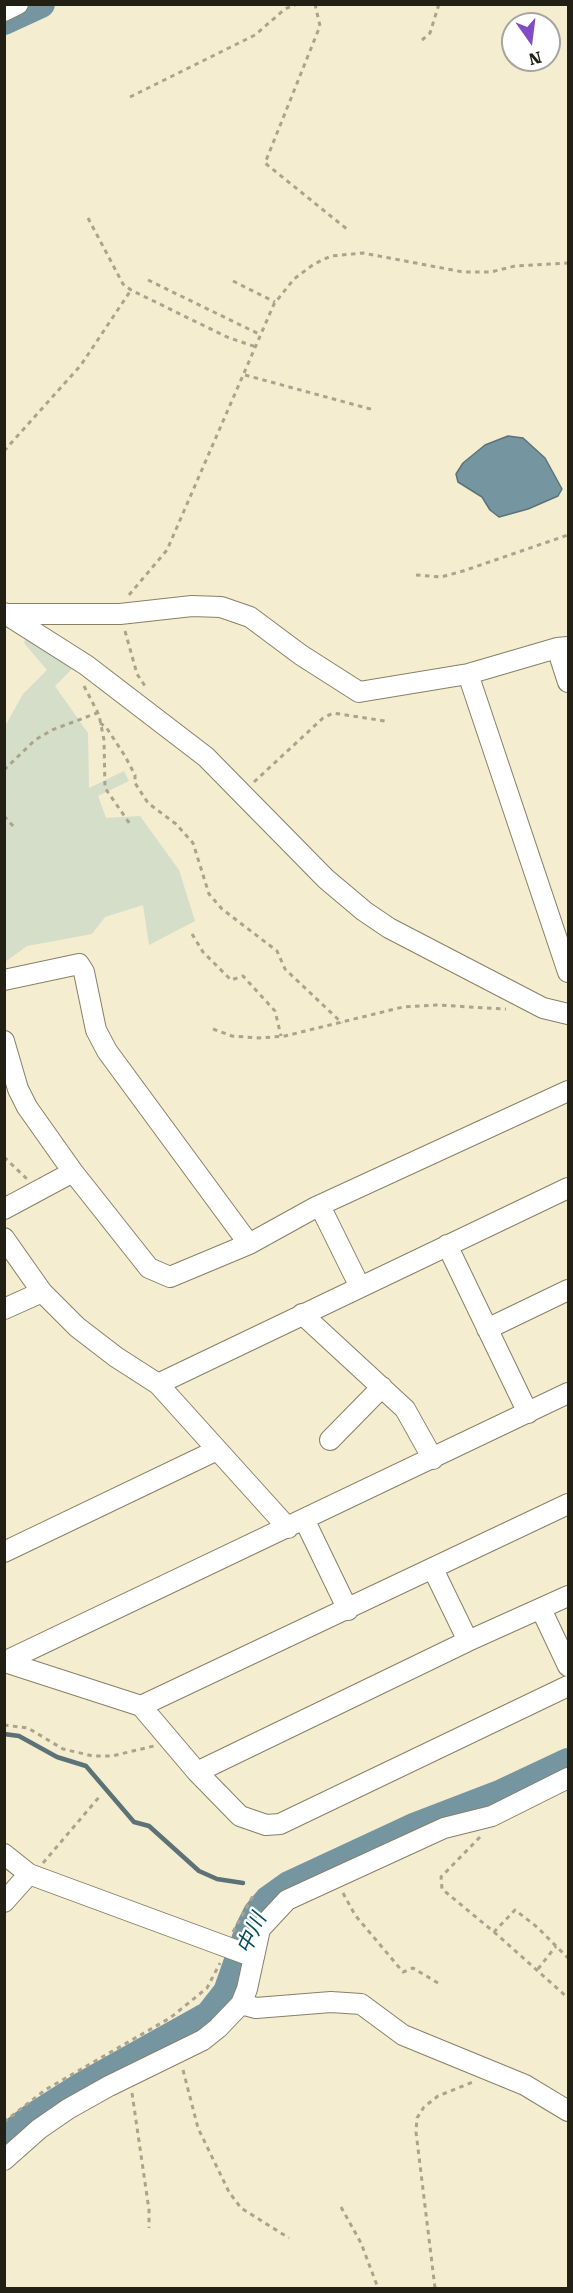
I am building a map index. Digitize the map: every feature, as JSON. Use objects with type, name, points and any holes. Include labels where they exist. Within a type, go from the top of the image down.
[{"type":"street","points":[[4,11],[18,4]]},
{"type":"street","points":[[6,614],[120,614],[192,606],[220,607],[250,617],[301,656],[359,692],[468,674],[563,648],[568,682]]},
{"type":"street","points":[[6,614],[88,667],[206,757],[326,879],[364,911],[389,927],[543,1008],[568,1014]]},
{"type":"street","points":[[468,674],[561,926],[568,972]]},
{"type":"street","points":[[4,980],[79,964],[84,972],[96,1030],[107,1051],[249,1244]]},
{"type":"street","points":[[4,1041],[18,1089],[73,1172],[149,1268],[161,1275],[178,1275],[249,1244],[320,1206],[568,1091]]},
{"type":"street","points":[[4,1209],[73,1172]]},
{"type":"street","points":[[158,1384],[568,1188]]},
{"type":"street","points":[[320,1206],[360,1287]]},
{"type":"street","points":[[4,1238],[42,1292],[77,1327],[116,1357],[158,1384],[217,1450],[296,1523],[348,1610]]},
{"type":"street","points":[[447,1245],[528,1413]]},
{"type":"street","points":[[487,1329],[568,1290]]},
{"type":"street","points":[[4,1309],[42,1292]]},
{"type":"street","points":[[302,1314],[405,1409],[433,1459]]},
{"type":"street","points":[[330,1440],[382,1387]]},
{"type":"street","points":[[5,1662],[568,1393]]},
{"type":"street","points":[[4,1552],[217,1450]]},
{"type":"street","points":[[141,1706],[568,1504]]},
{"type":"street","points":[[433,1569],[468,1641]]},
{"type":"street","points":[[197,1772],[468,1641],[568,1596]]},
{"type":"street","points":[[541,1609],[568,1666]]},
{"type":"street","points":[[5,1662],[141,1706],[197,1772],[240,1816],[266,1825],[280,1824],[568,1686]]},
{"type":"street","points":[[4,2160],[39,2129],[68,2109],[203,2040],[241,2004],[260,1929],[287,1900],[444,1828],[492,1816],[568,1778]]},
{"type":"street","points":[[4,1854],[33,1875],[254,1957]]},
{"type":"street","points":[[4,1902],[33,1875]]},
{"type":"street","points":[[241,2004],[256,2008],[331,2002],[361,2004],[403,2035],[424,2045],[469,2060],[525,2085],[568,2111]]},
{"type":"path","points":[[130,97],[255,35],[285,9],[297,4]]},
{"type":"path","points":[[315,4],[320,26],[265,163],[348,230]]},
{"type":"path","points":[[422,40],[430,33],[439,4]]},
{"type":"path","points":[[88,218],[123,284],[227,338],[256,347]]},
{"type":"path","points":[[149,712],[155,703],[133,664],[120,614],[121,606],[167,550],[275,302],[294,279],[314,264],[331,256],[363,253],[463,272],[491,272],[515,266],[568,263]]},
{"type":"path","points":[[148,280],[261,335]]},
{"type":"path","points":[[233,281],[275,302]]},
{"type":"path","points":[[4,451],[81,365],[131,290]]},
{"type":"path","points":[[244,375],[374,410]]},
{"type":"path","points":[[416,575],[441,577],[568,535]]},
{"type":"path","points":[[88,667],[83,677],[83,684],[100,723],[105,788],[130,824]]},
{"type":"path","points":[[4,770],[35,740],[52,730],[97,713]]},
{"type":"path","points":[[242,793],[323,718],[333,713],[385,721]]},
{"type":"path","points":[[100,723],[106,727],[125,756],[135,775],[135,783],[148,803],[176,824],[193,843],[209,894],[222,909],[276,951],[285,969],[342,1023]]},
{"type":"path","points":[[5,817],[14,827]]},
{"type":"path","points":[[192,934],[203,952],[231,980],[243,976],[275,1011],[281,1036]]},
{"type":"path","points":[[213,1029],[232,1036],[281,1036],[403,1007],[436,1005],[512,1009],[522,1005],[526,999]]},
{"type":"path","points":[[4,1157],[38,1191]]},
{"type":"path","points":[[4,1725],[28,1728],[63,1749],[93,1756],[133,1752],[161,1744],[169,1739]]},
{"type":"path","points":[[33,1875],[100,1796]]},
{"type":"path","points":[[483,1829],[479,1838],[441,1877],[439,1882],[442,1889],[538,1969],[568,1998]]},
{"type":"path","points":[[334,1878],[355,1915],[403,1972],[413,1968],[438,1983]]},
{"type":"path","points":[[4,2122],[45,2090],[170,2018],[200,1996],[230,1948],[254,1894]]},
{"type":"path","points":[[495,1932],[515,1910],[568,1958]]},
{"type":"path","points":[[538,1969],[556,1946]]},
{"type":"path","points":[[175,2053],[184,2073],[198,2128],[229,2192],[241,2208],[288,2238]]},
{"type":"path","points":[[435,2289],[416,2132],[417,2118],[424,2107],[438,2096],[497,2073]]},
{"type":"path","points":[[129,2076],[149,2210],[149,2228]]},
{"type":"path","points":[[4,2112],[10,2117]]},
{"type":"path","points":[[341,2207],[361,2243],[378,2289]]},
{"type":"green space","points":[[28,633],[72,669],[55,686],[88,733],[89,788],[124,771],[129,781],[98,796],[106,818],[140,816],[179,870],[195,921],[149,945],[143,905],[105,917],[92,934],[27,946],[5,962],[5,726],[23,694],[47,670],[24,643]]},
{"type":"water","points":[[508,436],[523,438],[545,458],[562,489],[558,496],[528,509],[499,517],[490,510],[482,497],[458,482],[456,474],[463,463],[485,445]]},
{"type":"waterway","points":[[4,21],[41,4]]},
{"type":"waterway","points":[[4,1734],[19,1736],[57,1757],[86,1766],[134,1822],[149,1826],[199,1871],[217,1879],[243,1883]]},
{"type":"waterway","name":"中川","points":[[4,2139],[31,2118],[80,2087],[209,2015],[227,1992],[257,1913],[268,1900],[289,1885],[416,1826],[502,1793],[568,1762]]}]
